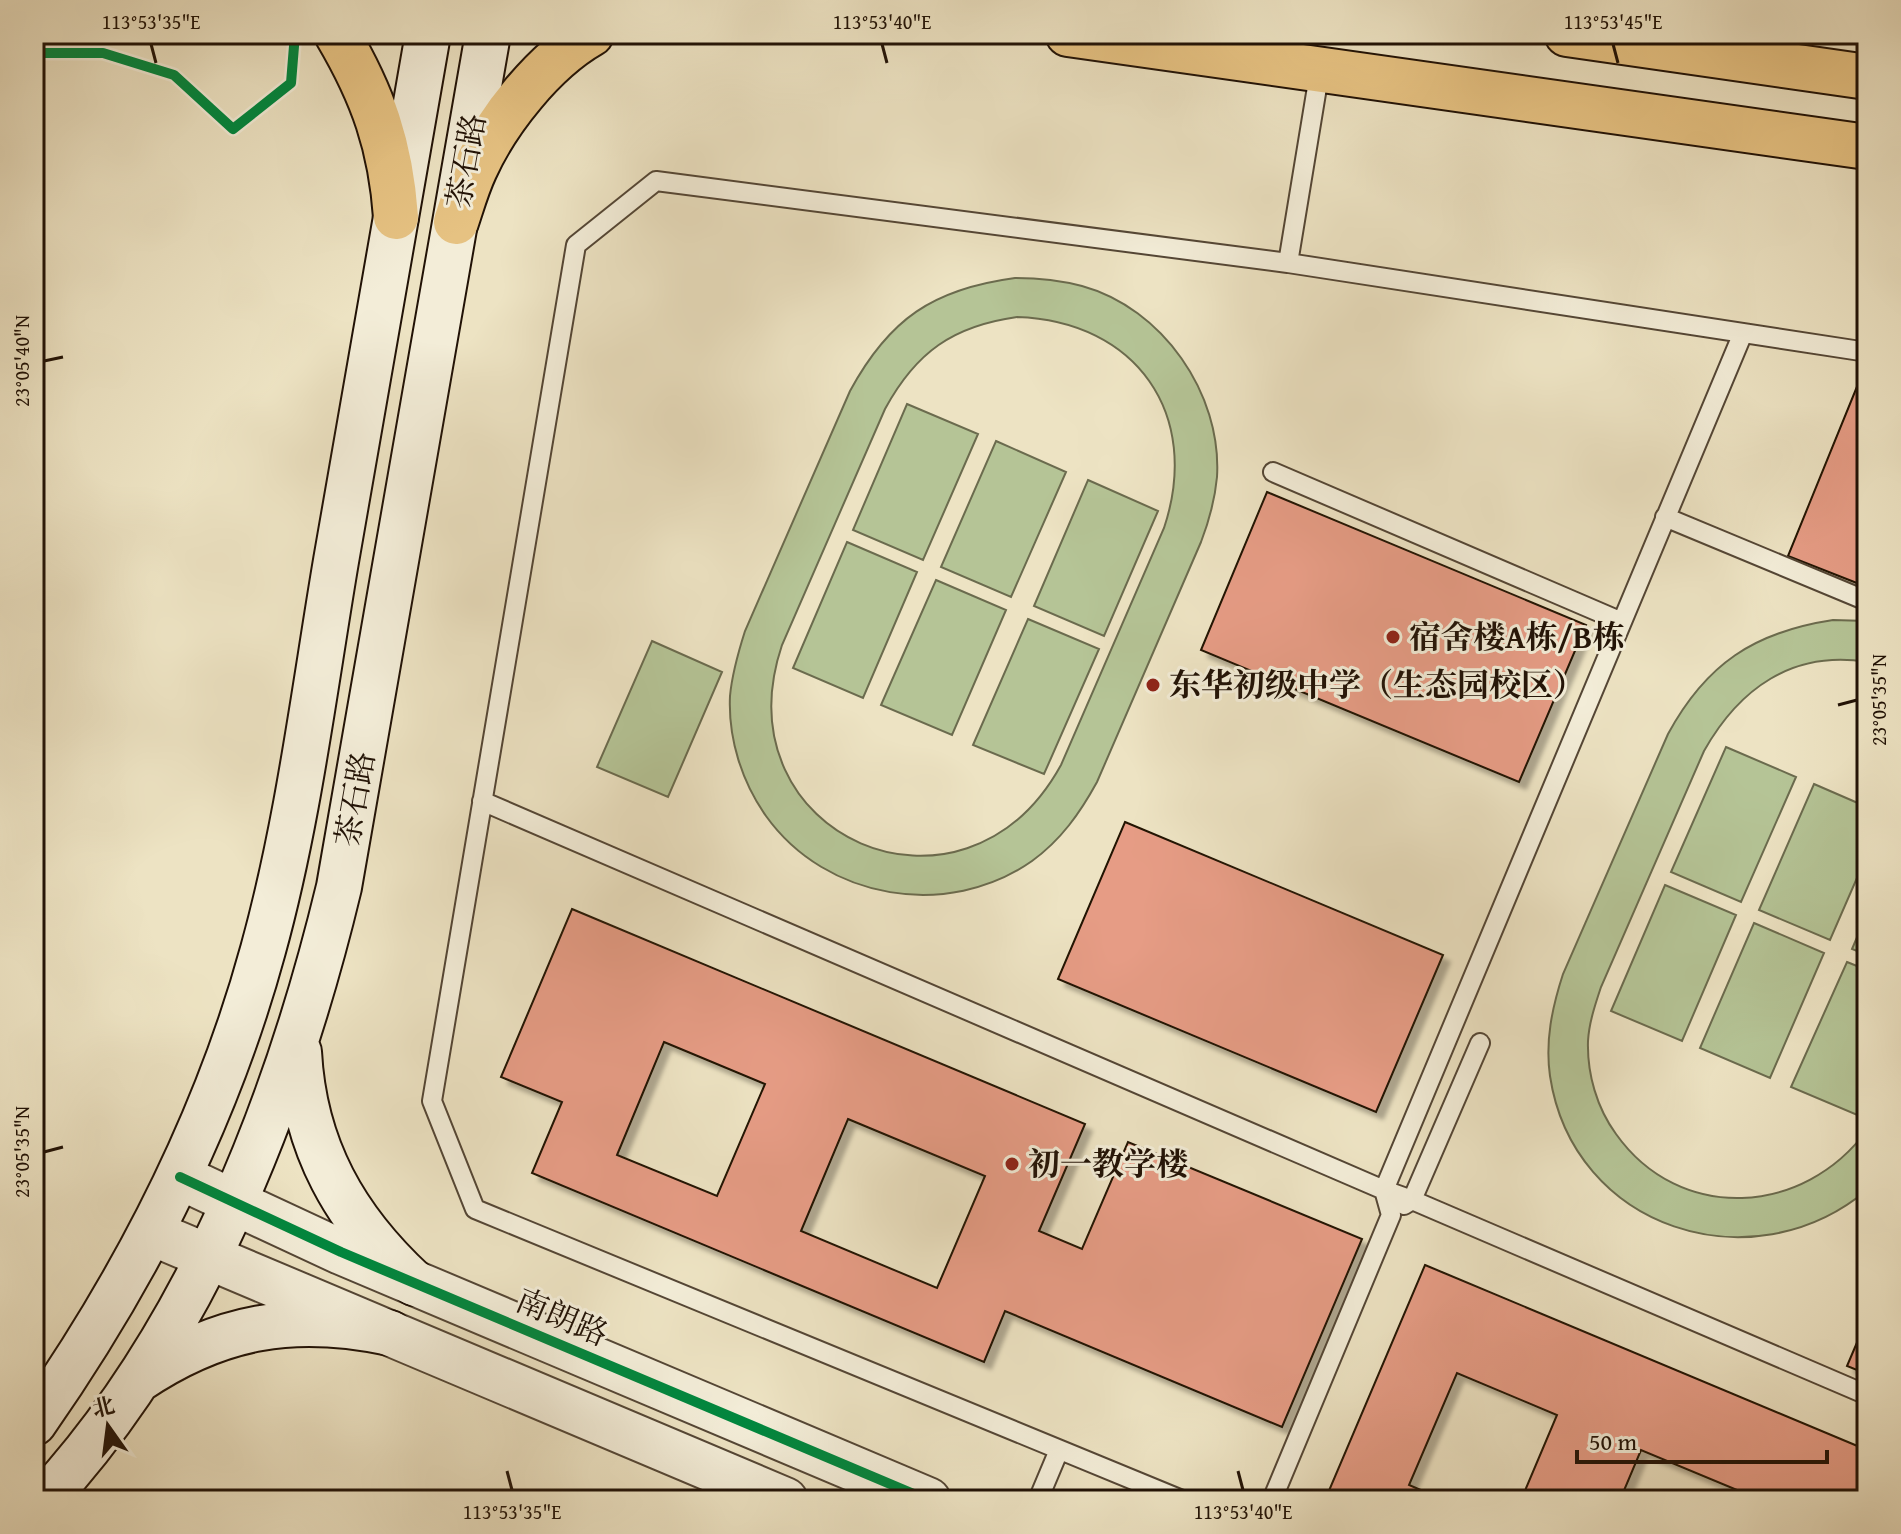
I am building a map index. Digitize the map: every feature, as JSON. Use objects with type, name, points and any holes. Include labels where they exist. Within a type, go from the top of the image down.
[{"type":"main road","points":[[337,34],[356,66],[377,114],[393,177],[396,217]]},
{"type":"main road","name":"茶石路","points":[[34,1423],[84,1350],[152,1233],[180,1177],[216,1093],[263,949],[281,874],[428,34]]},
{"type":"main road","name":"茶石路","points":[[44,1500],[80,1461],[133,1384],[208,1256],[271,1115],[298,1040],[321,964],[342,872],[488,34]]},
{"type":"main road","points":[[456,222],[475,168],[504,119],[541,75],[591,34]]},
{"type":"main road","points":[[1068,34],[1867,147]]},
{"type":"main road","points":[[1567,34],[1867,77]]},
{"type":"main road","points":[[298,1040],[306,1109],[329,1174],[365,1234],[414,1283]]},
{"type":"main road","name":"南朗路","points":[[180,1177],[414,1283],[928,1500]]},
{"type":"main road","points":[[152,1233],[785,1500]]},
{"type":"main road","points":[[133,1384],[191,1349],[256,1328],[323,1323],[390,1333]]},
{"type":"lane","points":[[1288,263],[1320,69]]},
{"type":"lane","points":[[1182,1500],[475,1209],[432,1101],[576,245],[656,181],[1288,263],[1867,352]]},
{"type":"lane","points":[[1391,1215],[1384,1190],[1743,333]]},
{"type":"lane","points":[[1273,472],[1622,622]]},
{"type":"lane","points":[[1665,517],[1867,601]]},
{"type":"lane","points":[[482,801],[1867,1395]]},
{"type":"lane","points":[[1272,1500],[1391,1215],[1412,1200],[1480,1043]]},
{"type":"lane","points":[[1038,1500],[1059,1450]]},
{"type":"green space","points":[[1024,278],[1082,286],[1111,297],[1138,313],[1161,334],[1198,385],[1209,415],[1216,446],[1215,493],[1201,542],[1097,782],[1069,825],[1032,861],[999,879],[963,891],[927,895],[890,892],[854,883],[821,867],[791,844],[766,816],[750,789],[734,744],[730,712],[732,680],[745,631],[850,391],[865,366],[898,327],[916,312],[960,290]],"holes":[[[1017,317],[1059,323],[1096,336],[1126,355],[1149,381],[1166,412],[1174,448],[1173,486],[1164,528],[1061,765],[1018,819],[967,848],[913,856],[861,843],[816,814],[785,769],[772,712],[782,645],[885,409],[910,372],[939,345],[974,327]]]},
{"type":"green space","points":[[907,404],[978,434],[923,560],[853,530]]},
{"type":"green space","points":[[996,441],[1066,472],[1011,597],[941,567]]},
{"type":"green space","points":[[1088,480],[1158,511],[1104,636],[1034,606]]},
{"type":"green space","points":[[847,542],[917,572],[863,698],[793,668]]},
{"type":"green space","points":[[936,580],[1006,610],[952,735],[881,705]]},
{"type":"green space","points":[[1028,619],[1099,649],[1044,774],[973,745]]},
{"type":"green space","points":[[1833,620],[1867,621],[1867,662],[1815,662],[1792,669],[1751,692],[1718,729],[1704,751],[1601,987],[1590,1028],[1588,1053],[1594,1090],[1609,1124],[1643,1163],[1673,1183],[1707,1195],[1742,1198],[1777,1193],[1810,1180],[1841,1159],[1867,1130],[1867,1190],[1821,1219],[1772,1234],[1722,1236],[1674,1226],[1630,1205],[1593,1172],[1566,1129],[1549,1063],[1550,1025],[1556,999],[1563,974],[1668,734],[1683,709],[1716,670],[1735,655],[1779,633]]},
{"type":"green space","points":[[652,641],[722,672],[668,797],[597,767]]},
{"type":"green space","points":[[1726,747],[1796,777],[1741,902],[1671,872]]},
{"type":"green space","points":[[1814,784],[1867,807],[1867,855],[1830,940],[1759,910]]},
{"type":"green space","points":[[1665,885],[1736,915],[1682,1041],[1611,1011]]},
{"type":"green space","points":[[1867,914],[1867,955],[1852,949]]},
{"type":"green space","points":[[1754,923],[1824,953],[1770,1078],[1700,1048]]},
{"type":"green space","points":[[1847,962],[1867,970],[1867,1106],[1862,1117],[1791,1087]]},
{"type":"building","points":[[1867,368],[1867,587],[1788,556]]},
{"type":"building","name":"宿舍楼A栋/B栋","points":[[1267,492],[1586,625],[1519,782],[1201,650]]},
{"type":"building","points":[[1125,822],[1443,955],[1376,1112],[1058,979]]},
{"type":"building","name":"初一教学楼","points":[[572,909],[1085,1124],[1039,1231],[1082,1249],[1128,1142],[1362,1239],[1282,1427],[1005,1311],[984,1362],[532,1173],[562,1102],[501,1077]],"holes":[[[664,1042],[765,1084],[717,1196],[617,1155]],[[848,1119],[985,1176],[937,1288],[801,1231]]]},
{"type":"building","points":[[1425,1265],[1867,1450],[1867,1478],[1858,1500],[1761,1500],[1641,1450],[1620,1500],[1521,1500],[1557,1415],[1457,1373],[1409,1485],[1444,1500],[1325,1500]]},
{"type":"building","points":[[1867,1319],[1867,1374],[1847,1366]]},
{"type":"cycle path","points":[[34,53],[103,53],[174,75],[233,129],[291,83],[295,34]]},
{"type":"cycle path","points":[[180,1177],[341,1252],[928,1500]]},
{"type":"place","name":"宿舍楼A栋/B栋","points":[[1393,637]]},
{"type":"place","name":"东华初级中学（生态园校区）","points":[[1153,685]]},
{"type":"place","name":"初一教学楼","points":[[1012,1164]]}]
